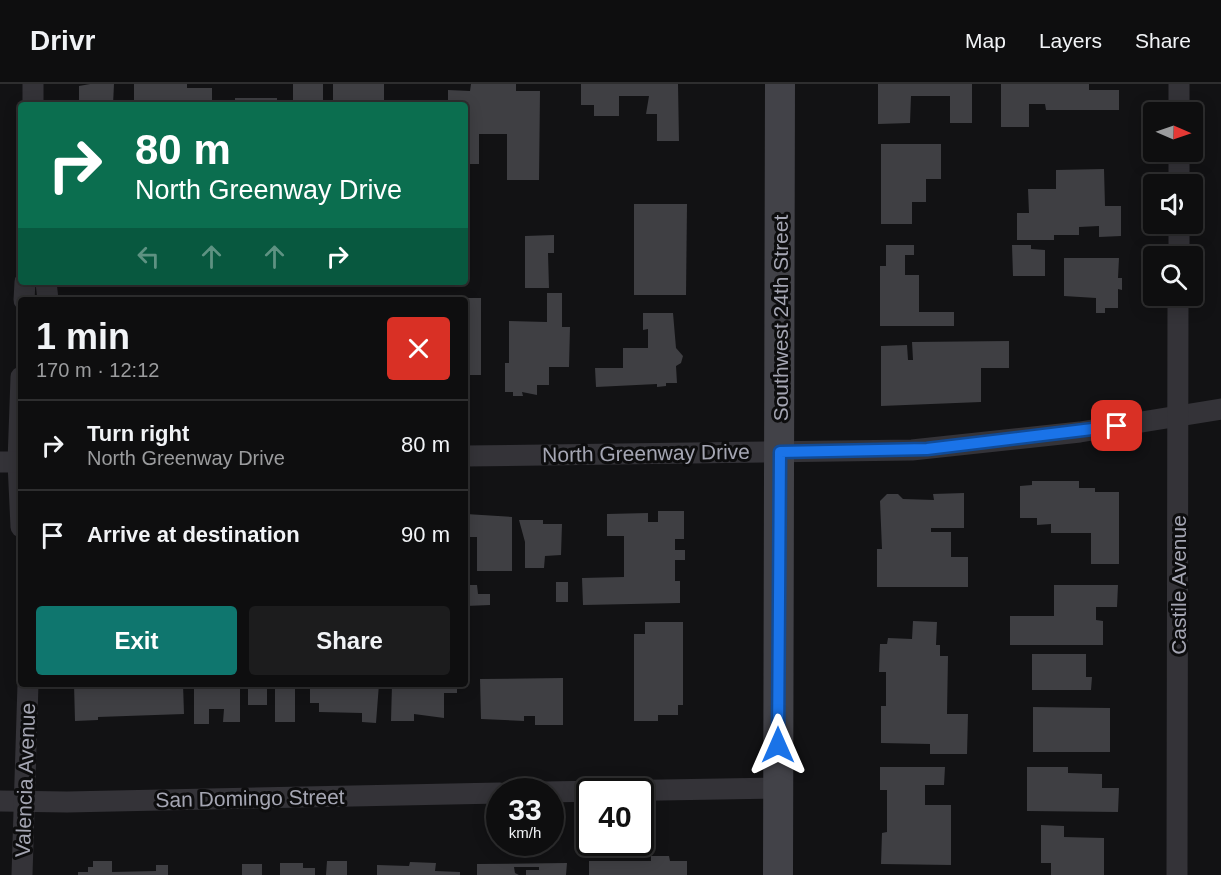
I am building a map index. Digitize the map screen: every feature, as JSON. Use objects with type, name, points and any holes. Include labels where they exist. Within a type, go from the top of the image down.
[{"type":"street","points":[[33,84],[33,102]]},
{"type":"street","name":"Southwest 24th Street","points":[[778,875],[780,84]]},
{"type":"street","points":[[1179,84],[1179,102]]},
{"type":"street","name":"Castile Avenue","points":[[1177,875],[1179,306]]},
{"type":"street","points":[[18,409],[13,462],[18,503]]},
{"type":"street","name":"North Greenway Drive","points":[[468,456],[856,452],[964,446],[1080,432],[1221,409]]},
{"type":"street","name":"Valencia Avenue","points":[[22,875],[28,687]]},
{"type":"street","points":[[564,792],[778,788]]},
{"type":"street","name":"San Domingo Street","points":[[0,801],[486,793]]},
{"type":"building","points":[[114,84],[113,102],[79,102],[79,86]]},
{"type":"building","points":[[134,84],[187,84],[187,88],[212,88],[212,102],[134,102]]},
{"type":"building","points":[[293,84],[323,84],[323,102],[293,102]]},
{"type":"building","points":[[333,84],[384,84],[384,102],[333,102]]},
{"type":"building","points":[[471,84],[516,84],[516,91],[540,91],[539,180],[507,180],[507,134],[479,134],[479,164],[470,164],[470,176],[468,176],[468,102],[448,102],[448,90],[470,91]]},
{"type":"building","points":[[581,84],[678,84],[679,141],[657,141],[657,114],[646,114],[649,96],[619,96],[619,116],[594,116],[594,105],[581,105]]},
{"type":"building","points":[[878,84],[972,84],[972,123],[950,123],[950,96],[911,96],[910,123],[878,124]]},
{"type":"building","points":[[1001,84],[1089,84],[1089,90],[1119,90],[1119,110],[1046,110],[1045,104],[1029,104],[1029,127],[1001,127]]},
{"type":"building","points":[[235,98],[277,98],[277,102],[235,102]]},
{"type":"building","points":[[881,144],[941,144],[941,179],[926,179],[926,202],[912,202],[912,224],[881,224]]},
{"type":"building","points":[[1104,169],[1105,206],[1121,206],[1121,236],[1099,237],[1099,226],[1079,227],[1079,235],[1054,235],[1054,240],[1017,240],[1017,213],[1029,213],[1028,189],[1056,189],[1056,170]]},
{"type":"building","points":[[634,204],[687,204],[686,295],[634,295]]},
{"type":"building","points":[[554,235],[554,253],[548,253],[549,288],[525,288],[525,236]]},
{"type":"building","points":[[886,245],[914,245],[914,255],[905,255],[905,275],[919,275],[919,312],[954,312],[954,326],[880,326],[880,266],[886,266]]},
{"type":"building","points":[[1012,245],[1031,245],[1031,249],[1045,250],[1045,276],[1013,276]]},
{"type":"building","points":[[1064,258],[1119,258],[1118,278],[1122,278],[1122,290],[1118,289],[1118,308],[1105,308],[1105,313],[1096,313],[1096,298],[1064,296]]},
{"type":"building","points":[[547,293],[562,293],[562,327],[570,327],[569,367],[549,367],[549,385],[537,385],[537,395],[522,392],[523,396],[513,396],[513,392],[505,392],[505,363],[509,363],[509,321],[547,322]]},
{"type":"building","points":[[468,298],[481,298],[481,375],[468,375]]},
{"type":"building","points":[[643,313],[673,313],[676,348],[683,356],[681,363],[676,366],[677,383],[666,383],[666,386],[657,387],[657,384],[596,387],[595,368],[623,368],[623,348],[648,348],[648,329],[643,330]]},
{"type":"building","points":[[1009,341],[1009,368],[981,368],[981,402],[881,406],[881,346],[907,345],[908,360],[913,360],[912,342]]},
{"type":"building","points":[[1032,481],[1079,481],[1079,488],[1095,488],[1095,492],[1119,492],[1119,564],[1091,564],[1091,533],[1051,533],[1051,524],[1037,525],[1037,518],[1020,518],[1020,486],[1032,485]]},
{"type":"building","points":[[964,493],[964,528],[931,528],[931,532],[951,532],[951,557],[968,557],[968,587],[877,587],[877,549],[882,549],[880,501],[887,494],[898,494],[903,499],[934,500],[933,494]]},
{"type":"building","points":[[658,511],[684,511],[684,539],[675,539],[675,550],[685,550],[685,560],[675,560],[675,581],[680,581],[680,603],[583,605],[582,578],[624,577],[624,536],[607,536],[607,514],[648,513],[648,522],[658,522]]},
{"type":"building","points":[[468,514],[512,517],[512,571],[477,571],[477,537],[468,537]]},
{"type":"building","points":[[519,520],[543,520],[543,524],[562,524],[561,555],[545,556],[544,568],[525,568],[525,542]]},
{"type":"building","points":[[556,582],[568,582],[568,602],[556,602]]},
{"type":"building","points":[[468,585],[477,585],[478,594],[490,594],[490,605],[468,606]]},
{"type":"building","points":[[1054,585],[1118,585],[1117,607],[1096,607],[1096,620],[1103,621],[1103,645],[1010,645],[1010,616],[1054,616]]},
{"type":"building","points":[[913,621],[937,622],[936,645],[940,645],[940,656],[948,656],[947,714],[968,714],[967,754],[930,754],[930,744],[881,743],[881,706],[886,706],[886,672],[879,672],[880,644],[887,644],[888,638],[912,639]]},
{"type":"building","points":[[645,622],[683,622],[683,705],[678,705],[678,715],[658,715],[658,721],[634,721],[634,634],[645,634]]},
{"type":"building","points":[[1032,654],[1086,654],[1086,677],[1092,677],[1091,690],[1032,690]]},
{"type":"building","points":[[563,678],[563,725],[535,725],[535,716],[524,716],[524,721],[481,719],[480,679]]},
{"type":"building","points":[[74,687],[183,687],[184,714],[98,717],[98,720],[75,721]]},
{"type":"building","points":[[194,687],[240,687],[240,722],[223,722],[224,709],[209,709],[209,724],[194,724]]},
{"type":"building","points":[[248,687],[267,687],[267,705],[248,705]]},
{"type":"building","points":[[275,687],[295,687],[295,722],[275,722]]},
{"type":"building","points":[[310,687],[379,687],[376,723],[362,722],[362,713],[319,712],[319,703],[310,703]]},
{"type":"building","points":[[392,687],[457,687],[457,693],[444,693],[444,718],[414,714],[414,721],[391,721]]},
{"type":"building","points":[[1033,707],[1110,708],[1110,752],[1033,752]]},
{"type":"building","points":[[880,767],[945,767],[944,785],[925,785],[925,805],[951,805],[951,865],[881,864],[882,833],[887,832],[887,790],[880,790]]},
{"type":"building","points":[[1027,767],[1068,767],[1068,773],[1102,774],[1102,788],[1119,788],[1118,812],[1027,811]]},
{"type":"building","points":[[1041,825],[1064,826],[1064,837],[1104,838],[1104,875],[1051,875],[1051,863],[1041,863]]},
{"type":"building","points":[[651,856],[669,856],[670,861],[687,861],[687,875],[589,875],[589,861],[651,861]]},
{"type":"building","points":[[93,861],[112,861],[112,872],[156,871],[156,865],[168,865],[168,875],[78,875],[78,872],[88,872],[88,867],[93,867]]},
{"type":"building","points":[[327,861],[347,861],[347,875],[326,875]]},
{"type":"building","points":[[410,862],[436,863],[435,871],[460,872],[460,875],[377,875],[377,865],[409,866]]},
{"type":"building","points":[[280,863],[303,863],[303,868],[315,868],[315,875],[280,875]]},
{"type":"building","points":[[567,863],[566,875],[526,875],[526,870],[539,870],[539,867],[514,867],[515,873],[519,875],[477,875],[477,864]]},
{"type":"building","points":[[242,864],[262,864],[262,875],[242,875]]},
{"type":"route","points":[[778,745],[780,452],[927,449],[1017,440],[1117,426]]}]
